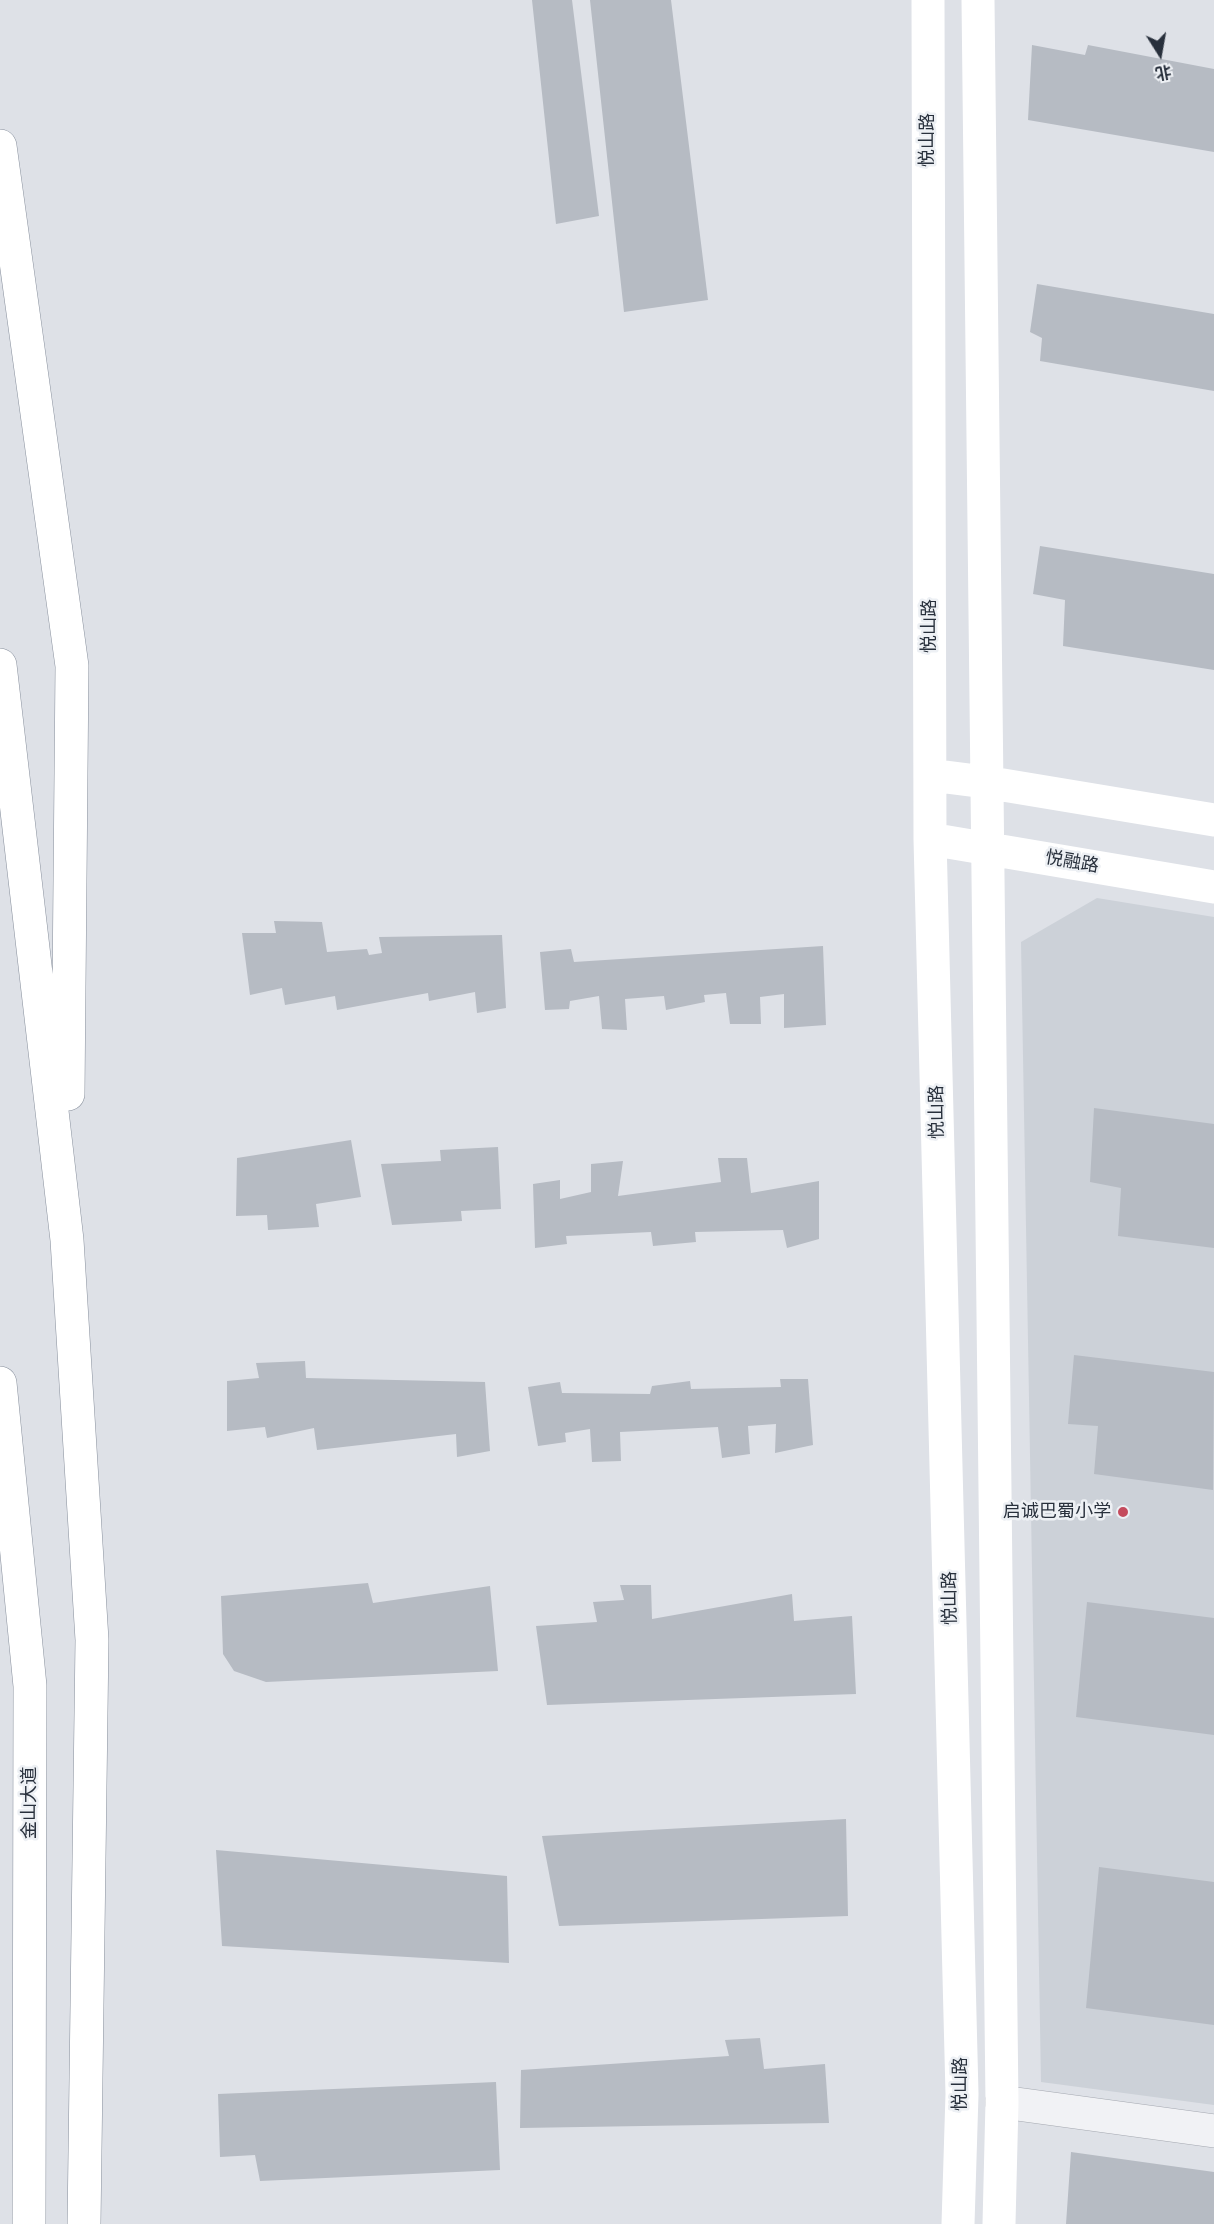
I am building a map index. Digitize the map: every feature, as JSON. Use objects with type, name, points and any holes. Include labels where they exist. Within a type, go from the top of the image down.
[{"type":"main road","name":"悦山路","points":[[928,0],[930,839],[962,2094],[958,2224]]},
{"type":"main road","points":[[978,0],[985,782],[1002,2102],[999,2224]]},
{"type":"main road","points":[[0,146],[72,666],[67,1240]]},
{"type":"main road","points":[[0,665],[67,1240],[92,1640],[84,2224]]},
{"type":"main road","points":[[930,775],[1214,820]]},
{"type":"main road","name":"悦融路","points":[[930,839],[1214,886]]},
{"type":"main road","name":"金山大道","points":[[0,1383],[30,1686],[29,2224]]},
{"type":"street","points":[[1002,2102],[1214,2131]]},
{"type":"shaded area","name":"启诚巴蜀小学","points":[[1097,898],[1214,917],[1214,2105],[1041,2082],[1021,942]]},
{"type":"building","points":[[532,0],[572,0],[599,216],[556,224]]},
{"type":"building","points":[[590,0],[671,0],[708,300],[624,312]]},
{"type":"building","points":[[1032,45],[1085,55],[1088,45],[1214,69],[1214,152],[1028,120]]},
{"type":"building","points":[[1037,284],[1214,314],[1214,391],[1040,361],[1042,338],[1030,332]]},
{"type":"building","points":[[1040,546],[1214,574],[1214,670],[1063,646],[1065,600],[1033,594]]},
{"type":"building","points":[[274,921],[322,922],[327,952],[367,949],[369,955],[382,953],[379,937],[502,935],[506,1008],[477,1013],[475,992],[429,1001],[428,993],[337,1010],[335,996],[285,1005],[282,988],[250,995],[242,933],[276,933]]},
{"type":"building","points":[[823,946],[826,1025],[784,1028],[784,994],[760,997],[761,1024],[730,1024],[726,993],[704,995],[705,1002],[666,1010],[664,996],[625,999],[627,1030],[602,1029],[599,996],[570,1001],[569,1009],[545,1010],[540,952],[571,949],[574,962]]},
{"type":"building","points":[[1094,1108],[1214,1124],[1214,1248],[1118,1236],[1121,1188],[1090,1182]]},
{"type":"building","points":[[351,1140],[361,1197],[316,1204],[319,1227],[268,1230],[267,1215],[236,1216],[237,1158]]},
{"type":"building","points":[[498,1147],[501,1209],[461,1211],[462,1221],[392,1225],[381,1164],[441,1161],[440,1150]]},
{"type":"building","points":[[718,1158],[747,1158],[751,1193],[819,1181],[819,1239],[787,1248],[783,1230],[695,1232],[696,1242],[653,1246],[651,1232],[566,1236],[567,1244],[535,1248],[533,1184],[560,1180],[560,1199],[591,1192],[591,1164],[623,1161],[618,1196],[721,1182]]},
{"type":"building","points":[[1074,1355],[1214,1372],[1213,1490],[1094,1474],[1098,1426],[1068,1424]]},
{"type":"building","points":[[305,1361],[306,1378],[485,1382],[490,1451],[457,1457],[456,1434],[317,1450],[314,1428],[267,1438],[265,1427],[227,1431],[227,1381],[259,1378],[256,1363]]},
{"type":"building","points":[[780,1379],[808,1379],[813,1445],[775,1453],[776,1424],[748,1426],[750,1454],[722,1458],[718,1427],[620,1432],[621,1461],[592,1462],[590,1429],[565,1433],[566,1442],[538,1446],[528,1387],[560,1382],[562,1393],[650,1394],[652,1386],[690,1381],[691,1389],[781,1387]]},
{"type":"building","points":[[368,1583],[373,1603],[490,1586],[498,1671],[266,1682],[234,1671],[223,1654],[221,1596]]},
{"type":"building","points":[[620,1585],[651,1585],[652,1619],[792,1594],[794,1621],[852,1616],[856,1694],[547,1705],[536,1626],[597,1622],[593,1602],[624,1600]]},
{"type":"building","points":[[1087,1602],[1214,1618],[1214,1735],[1076,1717]]},
{"type":"building","points":[[846,1819],[848,1916],[559,1926],[542,1836]]},
{"type":"building","points":[[216,1850],[507,1876],[509,1963],[222,1946]]},
{"type":"building","points":[[1099,1867],[1214,1882],[1214,2025],[1086,2008]]},
{"type":"building","points":[[760,2038],[764,2069],[825,2064],[829,2123],[520,2128],[521,2070],[729,2056],[725,2040]]},
{"type":"building","points":[[496,2082],[500,2170],[260,2181],[255,2155],[220,2157],[218,2094]]},
{"type":"building","points":[[1071,2152],[1214,2172],[1214,2224],[1066,2224]]},
{"type":"place","name":"启诚巴蜀小学","points":[[1123,1512]]}]
